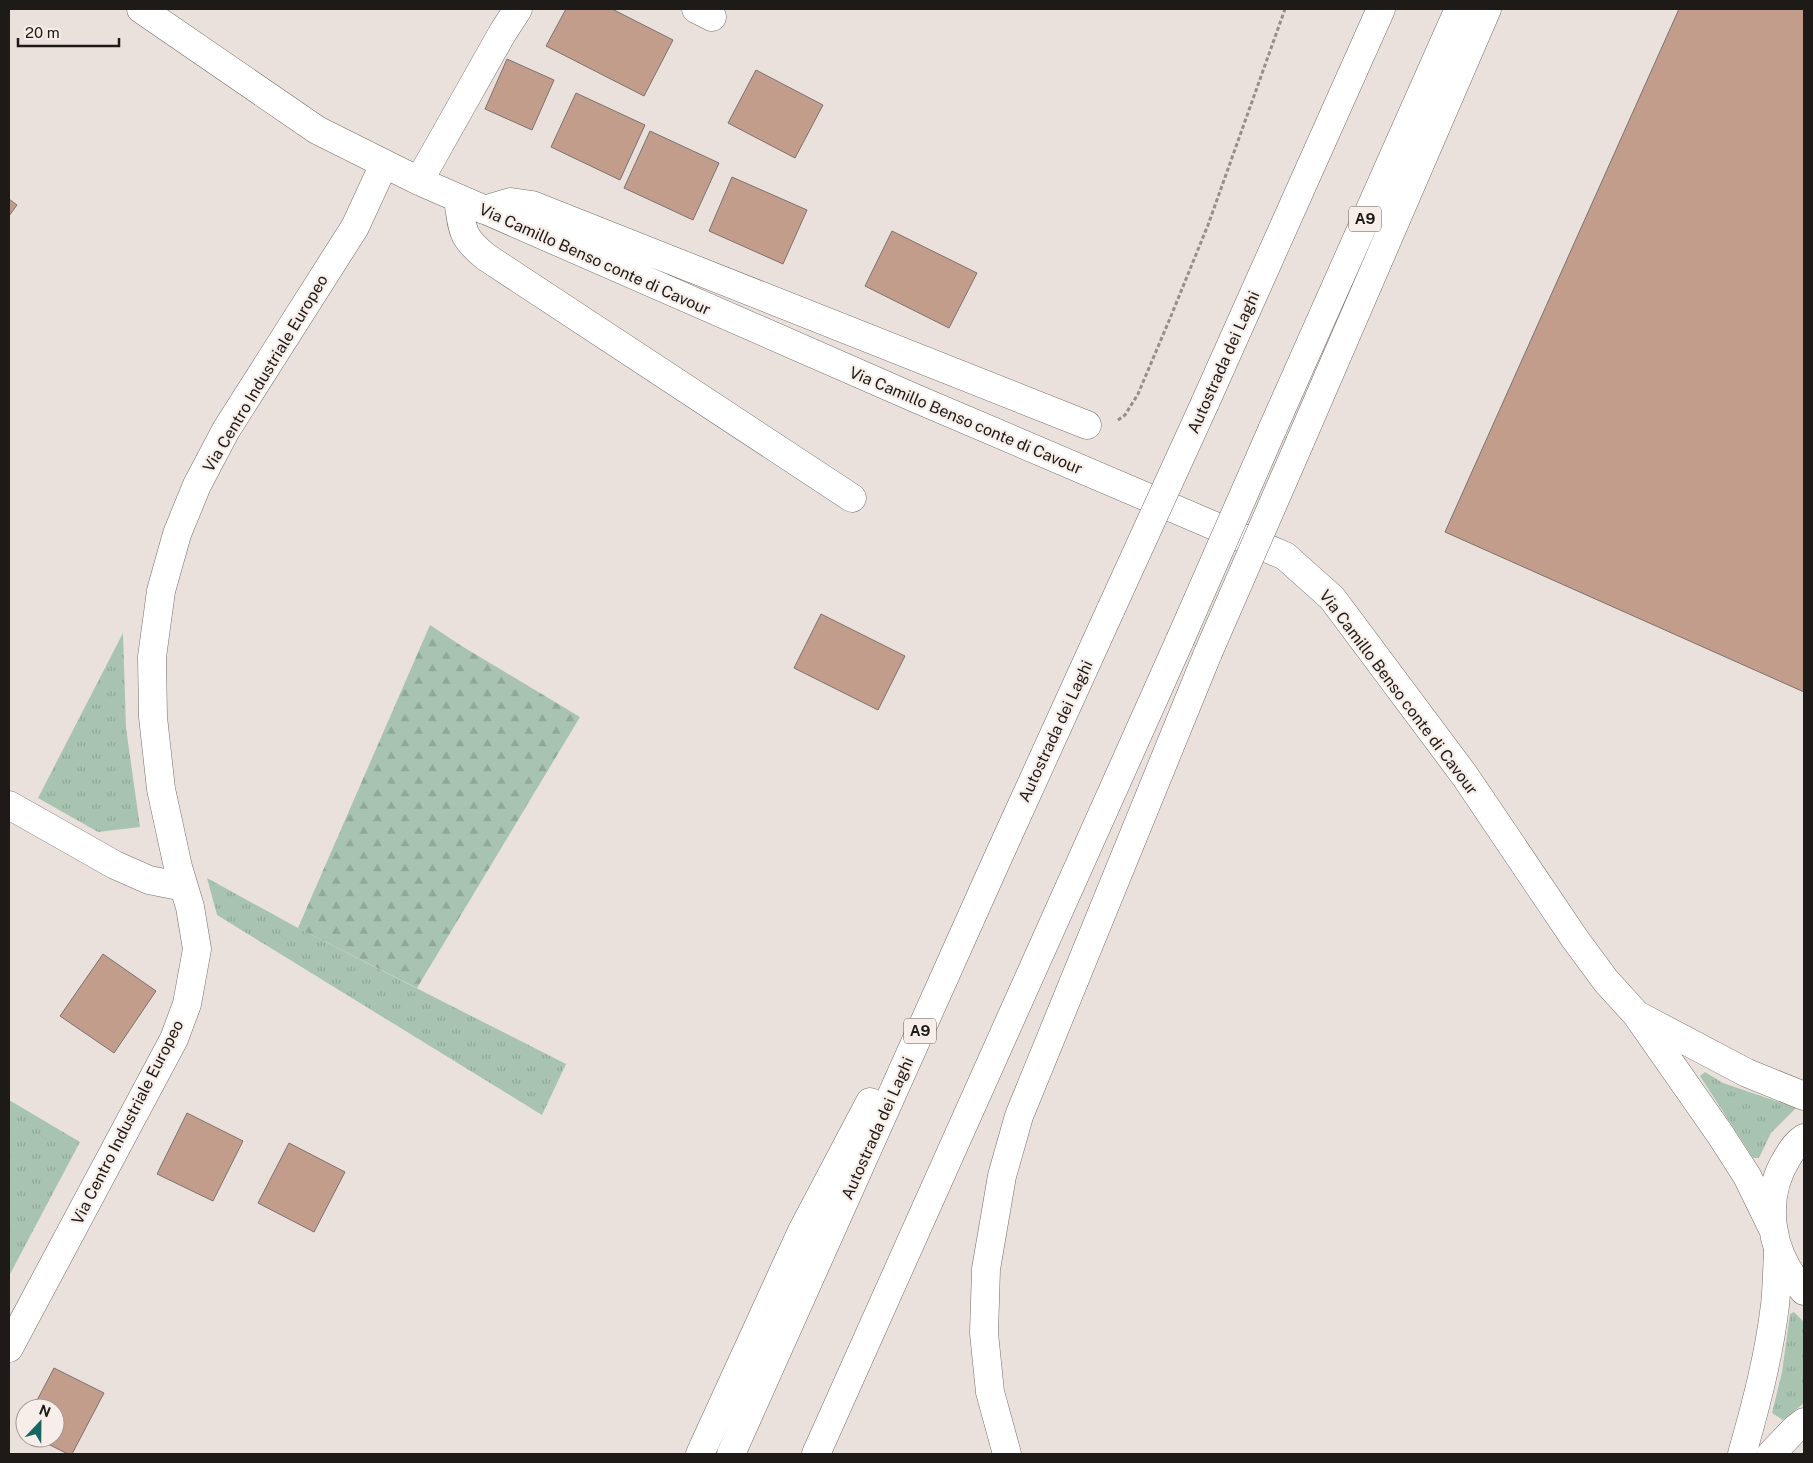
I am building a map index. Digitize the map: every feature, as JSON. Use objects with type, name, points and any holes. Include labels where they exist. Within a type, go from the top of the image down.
[{"type":"main road","name":"Via Camillo Benso conte di Cavour","points":[[141,9],[318,130],[419,181],[926,403],[1285,556],[1332,598],[1465,776],[1575,939],[1606,981],[1636,1014],[1743,1169],[1776,1240],[1799,1286],[1804,1291]]},
{"type":"main road","points":[[419,181],[502,32],[518,9]]},
{"type":"main road","name":"Autostrada dei Laghi","points":[[730,1454],[1382,9]]},
{"type":"main road","name":"A9","points":[[816,1454],[1180,640],[1459,9]]},
{"type":"main road","points":[[1006,1454],[990,1392],[984,1333],[986,1269],[1002,1176],[1019,1116],[1208,653],[1487,9]]},
{"type":"main road","name":"Via Centro Industriale Europeo","points":[[9,1348],[174,1038],[187,1004],[197,949],[190,907],[178,867],[161,789],[153,717],[152,657],[161,591],[177,534],[197,485],[226,430],[355,227],[384,164]]},
{"type":"main road","points":[[458,199],[464,234],[472,245],[486,257],[852,498]]},
{"type":"main road","points":[[484,210],[511,202],[532,205],[1087,425]]},
{"type":"main road","points":[[9,805],[115,865],[149,880],[184,886]]},
{"type":"main road","points":[[700,1454],[802,1231],[996,862]]},
{"type":"main road","name":"Via Camillo Benso conte di Cavour","points":[[1636,1014],[1747,1073],[1804,1096]]},
{"type":"main road","points":[[1742,1454],[1768,1352],[1775,1305],[1776,1240],[1772,1199],[1779,1172],[1796,1143],[1804,1138]]},
{"type":"main road","points":[[1771,1454],[1804,1422]]},
{"type":"path","points":[[1087,425],[1110,426],[1125,415],[1138,394],[1208,226],[1285,9]]},
{"type":"green space","points":[[430,625],[580,717],[417,988],[298,928]]},
{"type":"green space","points":[[123,633],[126,728],[140,827],[98,832],[38,798]]},
{"type":"green space","points":[[207,878],[298,928],[566,1064],[542,1115],[217,915]]},
{"type":"green space","points":[[1705,1072],[1723,1083],[1796,1108],[1771,1133],[1759,1158],[1753,1158],[1700,1076]]},
{"type":"green space","points":[[9,1100],[80,1142],[9,1276]]},
{"type":"green space","points":[[1794,1312],[1804,1322],[1804,1403],[1783,1420],[1772,1413],[1782,1372],[1790,1314]]},
{"type":"building","points":[[566,9],[612,9],[673,40],[644,96],[546,46]]},
{"type":"building","points":[[1679,9],[1804,9],[1804,692],[1445,532]]},
{"type":"building","points":[[507,59],[554,80],[532,130],[485,109]]},
{"type":"building","points":[[756,70],[823,105],[795,158],[728,123]]},
{"type":"building","points":[[576,93],[645,125],[620,180],[551,147]]},
{"type":"building","points":[[650,131],[719,163],[693,220],[624,188]]},
{"type":"building","points":[[732,177],[807,210],[783,264],[709,231]]},
{"type":"building","points":[[9,199],[17,205],[9,216]]},
{"type":"building","points":[[892,231],[977,273],[949,328],[865,286]]},
{"type":"building","points":[[821,614],[905,656],[878,710],[794,668]]},
{"type":"building","points":[[103,954],[156,991],[114,1053],[60,1016]]},
{"type":"building","points":[[187,1113],[243,1141],[213,1201],[157,1174]]},
{"type":"building","points":[[289,1143],[345,1172],[314,1232],[258,1203]]},
{"type":"building","points":[[54,1368],[104,1393],[72,1454],[56,1448],[65,1448],[65,1398],[38,1398]]}]
